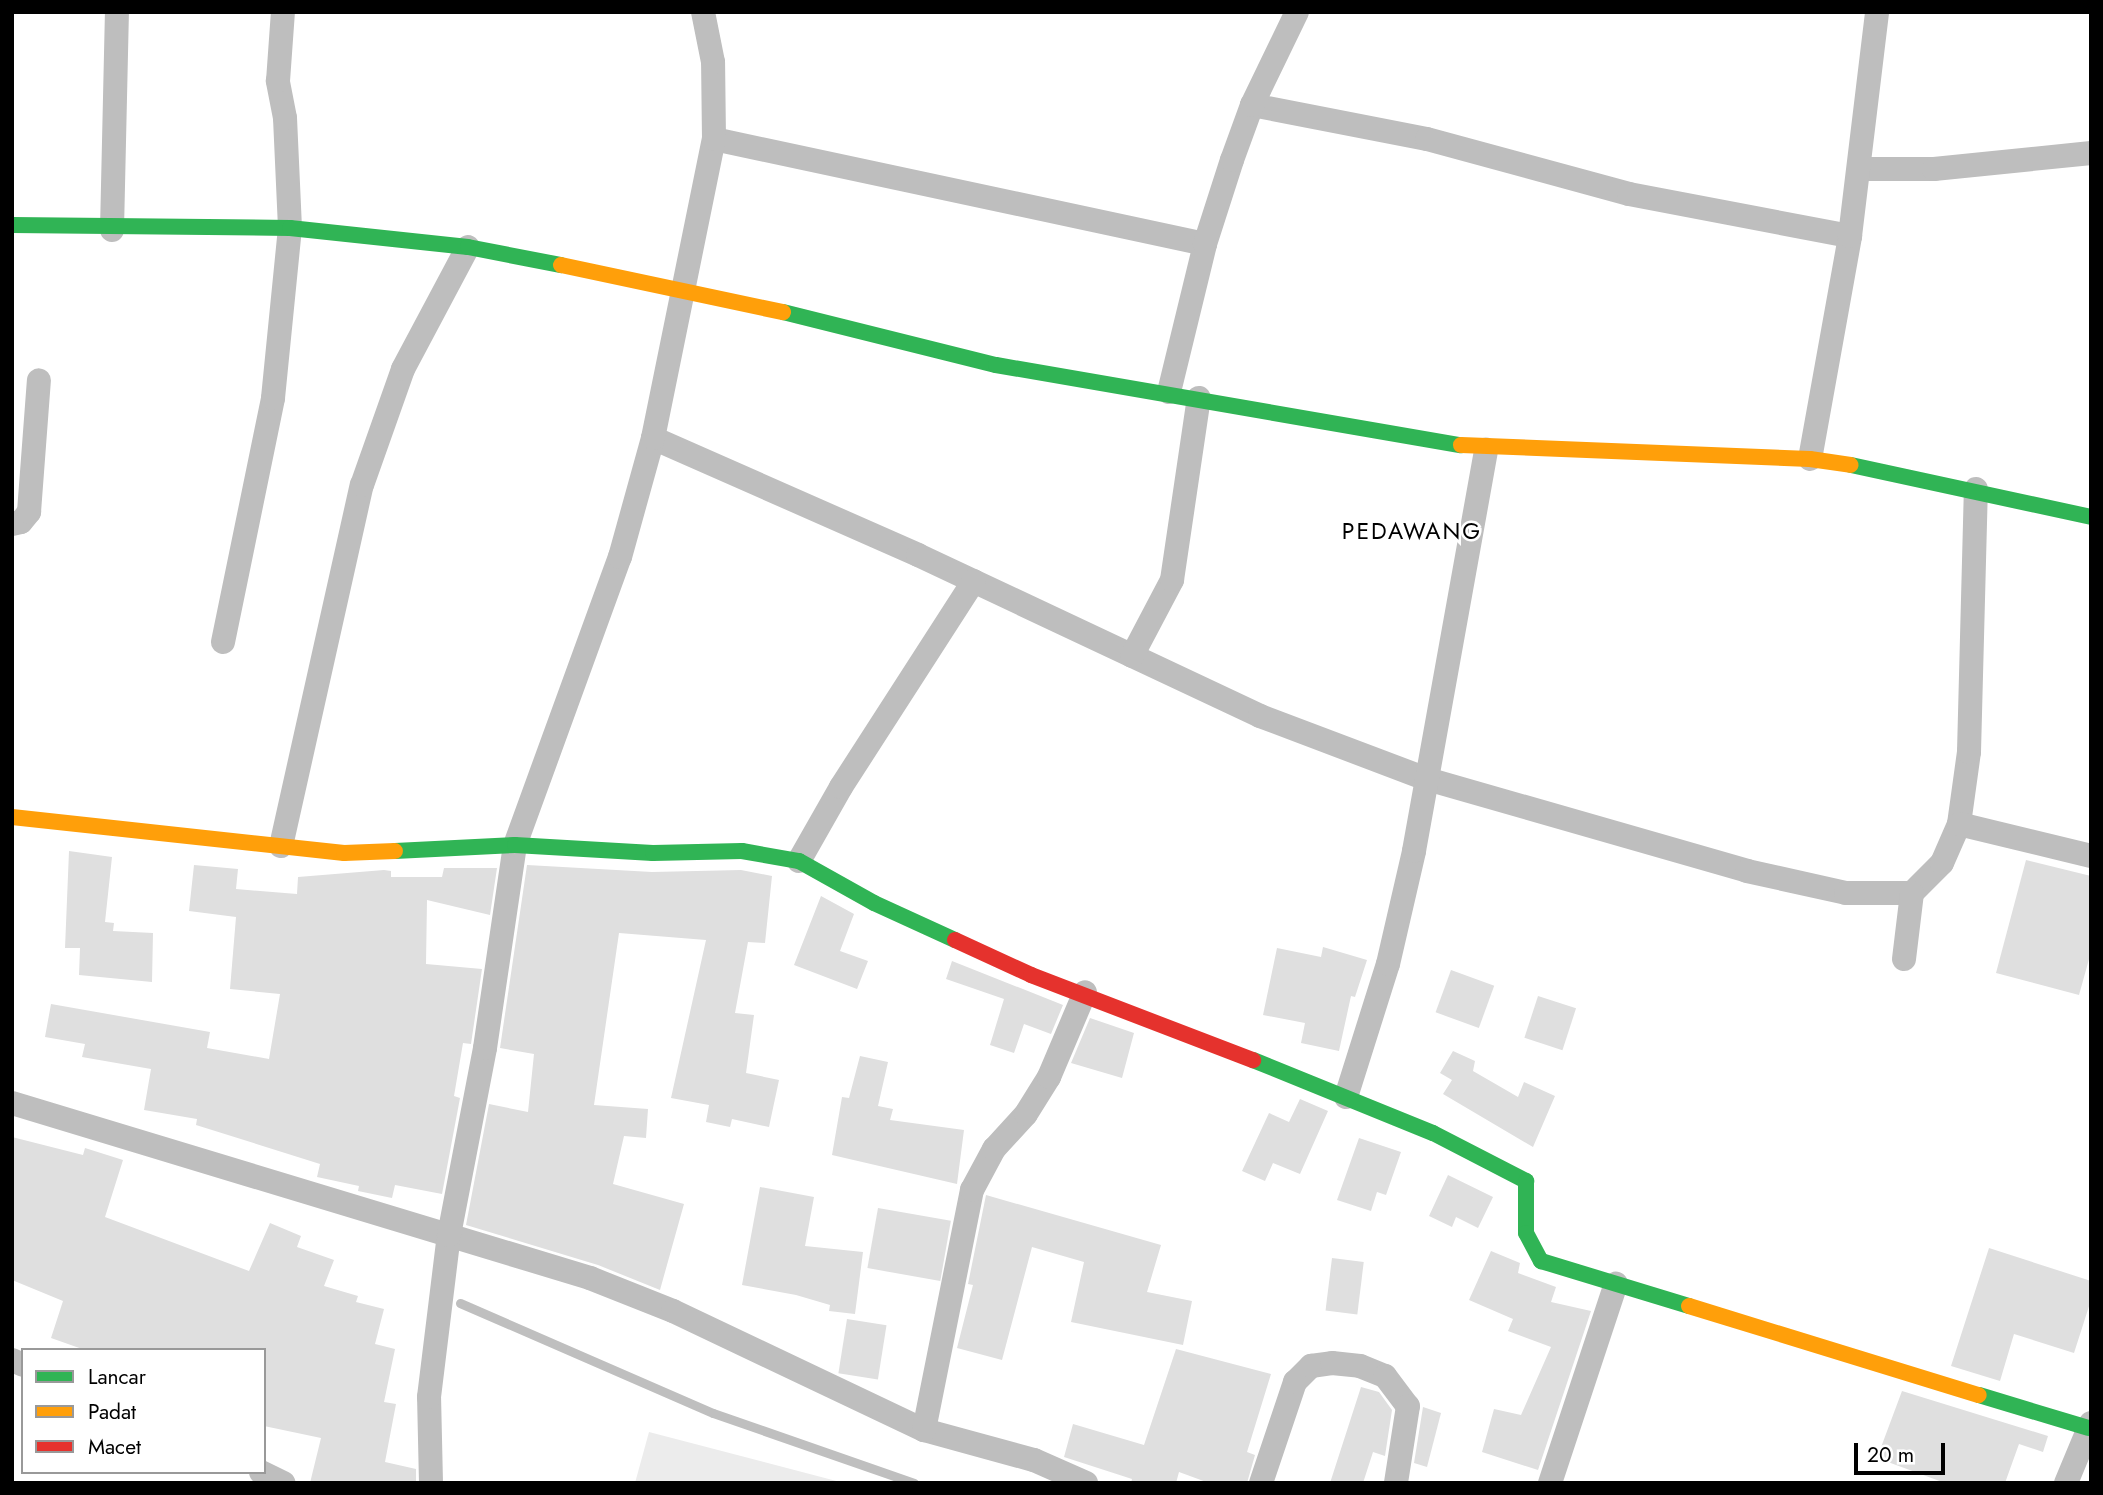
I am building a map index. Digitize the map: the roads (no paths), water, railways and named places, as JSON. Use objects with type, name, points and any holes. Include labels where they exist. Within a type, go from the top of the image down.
[{"type":"street","points":[[112,230],[117,12]]},
{"type":"street","points":[[223,642],[273,398],[289,228],[285,118],[278,81],[283,12]]},
{"type":"street","points":[[431,1483],[429,1397],[449,1235],[485,1048],[515,845],[582,670],[653,438],[714,139],[713,62],[703,12]]},
{"type":"street","points":[[1169,393],[1205,244],[1252,105],[1297,12]]},
{"type":"street","points":[[1810,459],[1850,236],[1877,12]]},
{"type":"street","points":[[1252,105],[1427,139],[1629,194],[1850,236]]},
{"type":"street","points":[[714,139],[1205,244]]},
{"type":"street","points":[[1859,169],[1934,169],[2091,153]]},
{"type":"street","points":[[12,225],[112,230],[289,228],[468,247],[684,288],[996,365],[1486,449],[1810,459],[1976,489],[2091,517]]},
{"type":"street","points":[[281,846],[362,485],[403,369],[468,247]]},
{"type":"street","points":[[12,524],[21,522],[29,512],[38,380]]},
{"type":"street","points":[[1132,656],[1172,580],[1199,398]]},
{"type":"street","points":[[653,438],[974,581],[1260,716],[1427,779],[1747,871],[1846,893],[1912,893]]},
{"type":"street","points":[[1346,1097],[1388,964],[1427,779],[1486,449]]},
{"type":"street","points":[[1904,959],[1912,893],[1942,863],[1959,824],[1969,752],[1976,489]]},
{"type":"street","points":[[799,860],[841,787],[974,581]]},
{"type":"street","points":[[12,817],[344,852],[515,845],[653,852],[742,851],[799,860],[874,903],[1031,975],[1085,992],[1433,1133],[1526,1181],[1526,1233],[1541,1261],[2090,1426],[2066,1483]]},
{"type":"street","points":[[1959,824],[2091,856]]},
{"type":"street","points":[[924,1430],[972,1190],[994,1149],[1026,1114],[1049,1077],[1085,992]]},
{"type":"street","points":[[12,1103],[590,1279],[673,1311],[924,1430],[1034,1460],[1086,1483]]},
{"type":"street","points":[[1550,1483],[1616,1284]]},
{"type":"street","points":[[1261,1483],[1295,1382],[1311,1366],[1332,1363],[1360,1366],[1385,1376],[1408,1406],[1396,1483]]},
{"type":"street","points":[[265,1474],[284,1483]]},
{"type":"waterway","points":[[460,1303],[713,1413],[914,1483]]},
{"type":"district","name":"PEDAWANG","points":[[1412,531]]}]
